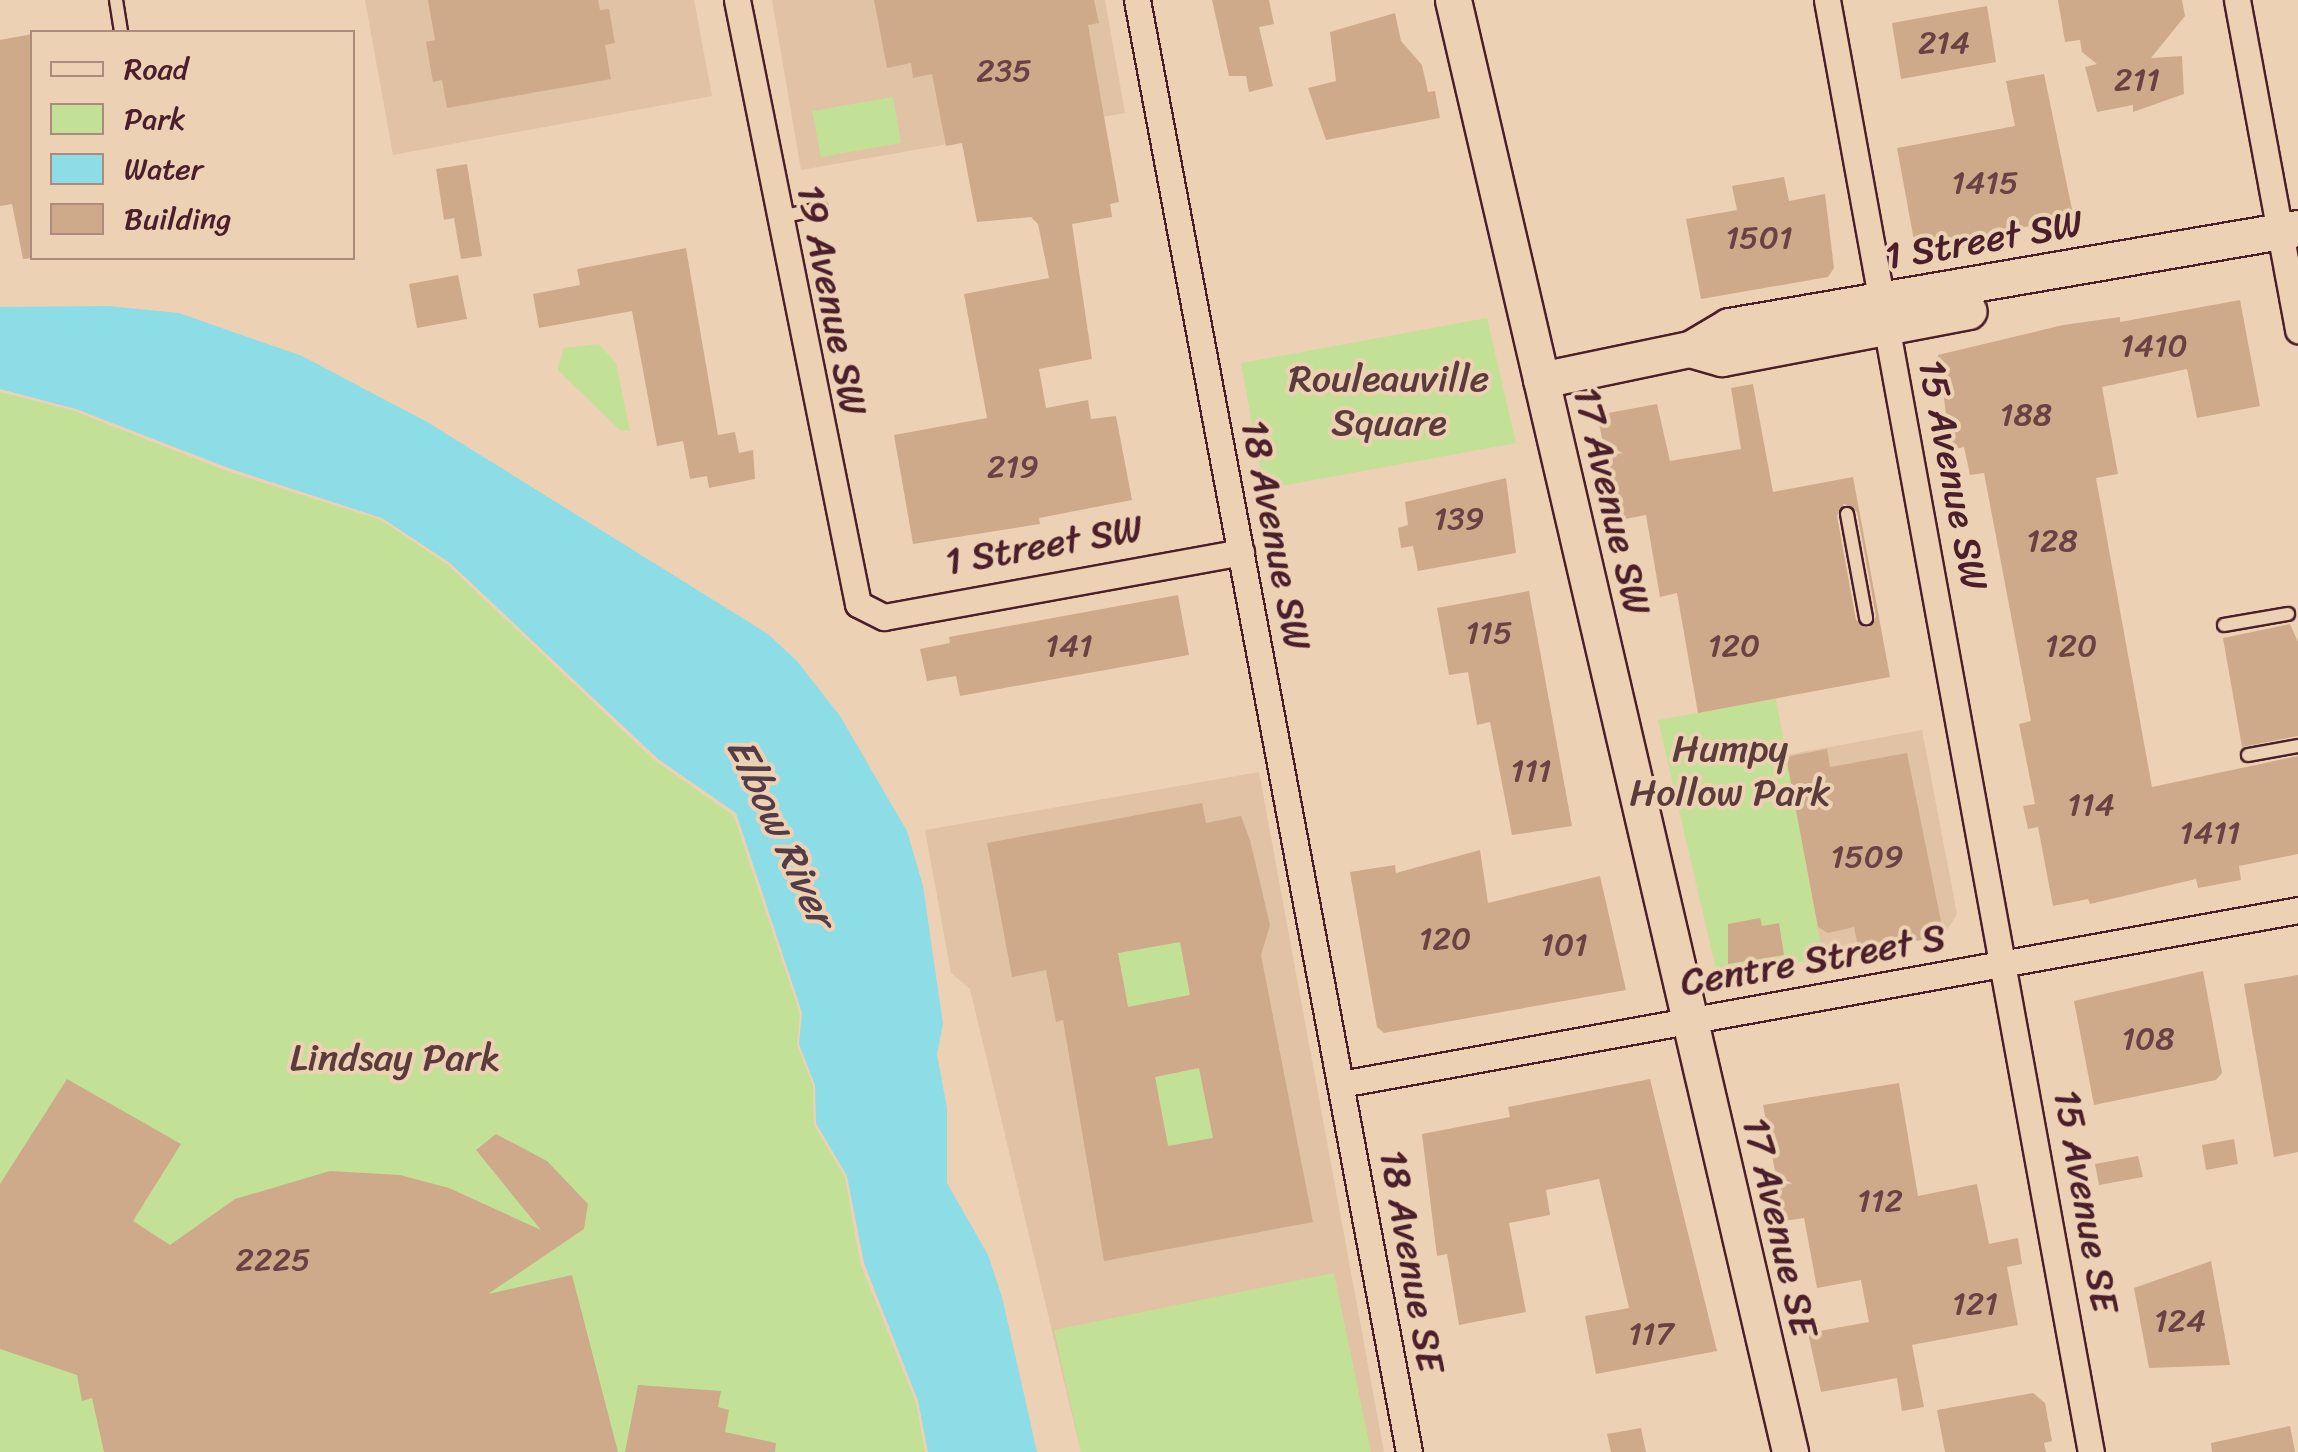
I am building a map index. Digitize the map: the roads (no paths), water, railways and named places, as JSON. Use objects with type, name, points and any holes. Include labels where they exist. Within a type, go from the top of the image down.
[{"type":"main road","name":"17 Avenue SW","points":[[1452,0],[1688,1021]]},
{"type":"main road","name":"1 Street SW","points":[[1541,380],[1690,350],[1729,326],[1885,314],[2290,240]]},
{"type":"main road","name":"17 Avenue SE","points":[[1688,1021],[1790,1452]]},
{"type":"street","name":"19 Avenue SW","points":[[738,0],[850,590],[863,609]]},
{"type":"street","name":"18 Avenue SW","points":[[1137,0],[1342,1084]]},
{"type":"street","name":"15 Avenue SW","points":[[1827,0],[2006,964]]},
{"type":"street","points":[[2237,0],[2290,240],[2298,330]]},
{"type":"street","name":"1 Street SW","points":[[863,609],[884,617],[1241,552]]},
{"type":"street","name":"Centre Street S","points":[[1342,1084],[2298,910]]},
{"type":"street","name":"15 Avenue SE","points":[[2006,964],[2091,1452]]},
{"type":"street","name":"18 Avenue SE","points":[[1342,1084],[1409,1452]]},
{"type":"lane","points":[[116,0],[121,30]]},
{"type":"lane","points":[[778,217],[821,209]]},
{"type":"lane","points":[[1847,514],[1866,618]]},
{"type":"lane","points":[[2224,625],[2288,614]]},
{"type":"lane","points":[[2248,755],[2298,746]]},
{"type":"water","name":"Elbow River","points":[[108,306],[179,313],[302,356],[429,423],[768,634],[797,661],[840,716],[907,831],[923,886],[943,1024],[937,1054],[947,1108],[947,1183],[988,1255],[1002,1297],[1037,1452],[928,1452],[918,1401],[864,1263],[847,1176],[816,1123],[815,1085],[799,1044],[802,1013],[736,813],[658,759],[450,563],[382,518],[231,469],[76,409],[0,389],[0,307]]},
{"type":"park label","name":"Rouleauville Square","points":[[1389,401]]},
{"type":"park label","name":"Humpy Hollow Park","points":[[1730,771]]},
{"type":"park label","name":"Lindsay Park","points":[[395,1058]]}]
